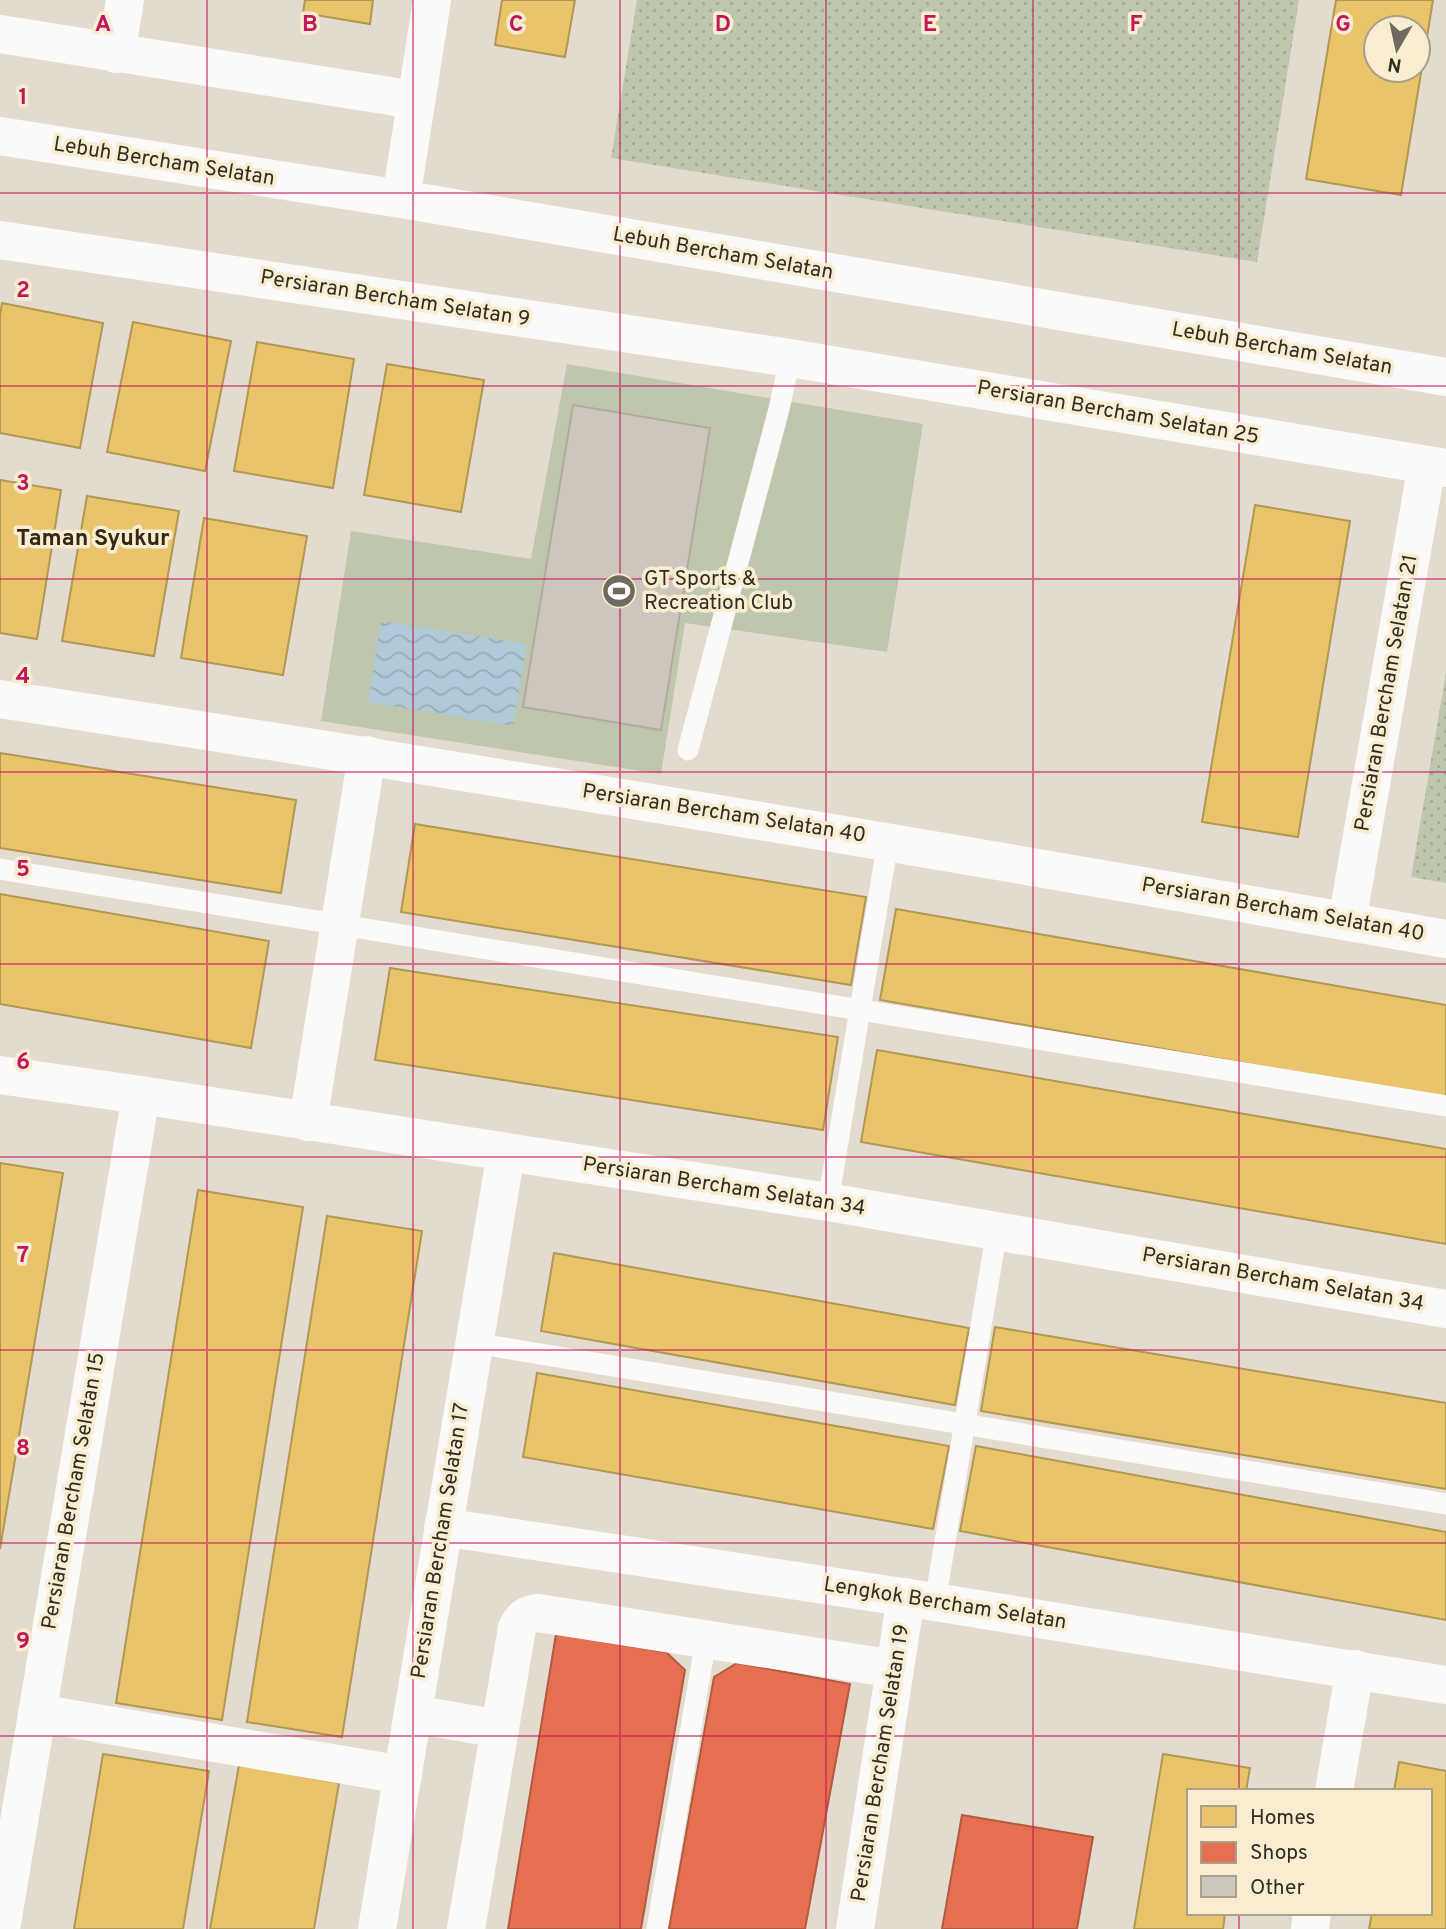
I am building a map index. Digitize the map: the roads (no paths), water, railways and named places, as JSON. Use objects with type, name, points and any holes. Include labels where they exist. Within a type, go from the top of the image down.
[{"type":"street","points":[[116,54],[125,0]]},
{"type":"street","points":[[401,199],[432,0]]},
{"type":"street","points":[[0,34],[415,100]]},
{"type":"street","name":"Lebuh Bercham Selatan","points":[[0,136],[401,199],[1446,377]]},
{"type":"street","name":"Persiaran Bercham Selatan 9","points":[[0,240],[790,358]]},
{"type":"street","name":"Persiaran Bercham Selatan 25","points":[[790,358],[1437,466]]},
{"type":"street","name":"Persiaran Bercham Selatan 21","points":[[1347,921],[1437,466]]},
{"type":"street","name":"Persiaran Bercham Selatan 40","points":[[0,699],[367,755],[888,841],[1446,939]]},
{"type":"street","points":[[308,1122],[367,755]]},
{"type":"street","name":"Persiaran Bercham Selatan 34","points":[[0,1075],[828,1202],[1446,1309]]},
{"type":"street","name":"Persiaran Bercham Selatan 15","points":[[1,1929],[8,1837],[37,1713],[141,1095]]},
{"type":"street","name":"Persiaran Bercham Selatan 17","points":[[377,1929],[506,1153]]},
{"type":"street","name":"Lengkok Bercham Selatan","points":[[443,1527],[921,1599],[1446,1685]]},
{"type":"street","name":"Persiaran Bercham Selatan 19","points":[[855,1929],[895,1668],[921,1599]]},
{"type":"street","points":[[466,1929],[517,1628],[521,1619],[529,1614],[538,1613],[895,1668]]},
{"type":"street","points":[[1334,1789],[1355,1669]]},
{"type":"street","points":[[37,1713],[403,1775]]},
{"type":"street","points":[[413,1714],[500,1729]]},
{"type":"lane","points":[[688,750],[779,409],[790,358]]},
{"type":"lane","points":[[828,1202],[888,841]]},
{"type":"lane","points":[[0,869],[1446,1106]]},
{"type":"lane","points":[[921,1599],[965,1424],[997,1230]]},
{"type":"lane","points":[[474,1343],[1446,1504]]},
{"type":"lane","points":[[657,1929],[706,1639]]},
{"type":"water","points":[[381,621],[527,644],[513,726],[368,702]]},
{"type":"place","name":"GT Sports & Recreation Club","points":[[619,591]]},
{"type":"district","name":"Taman Syukur","points":[[93,539]]}]
